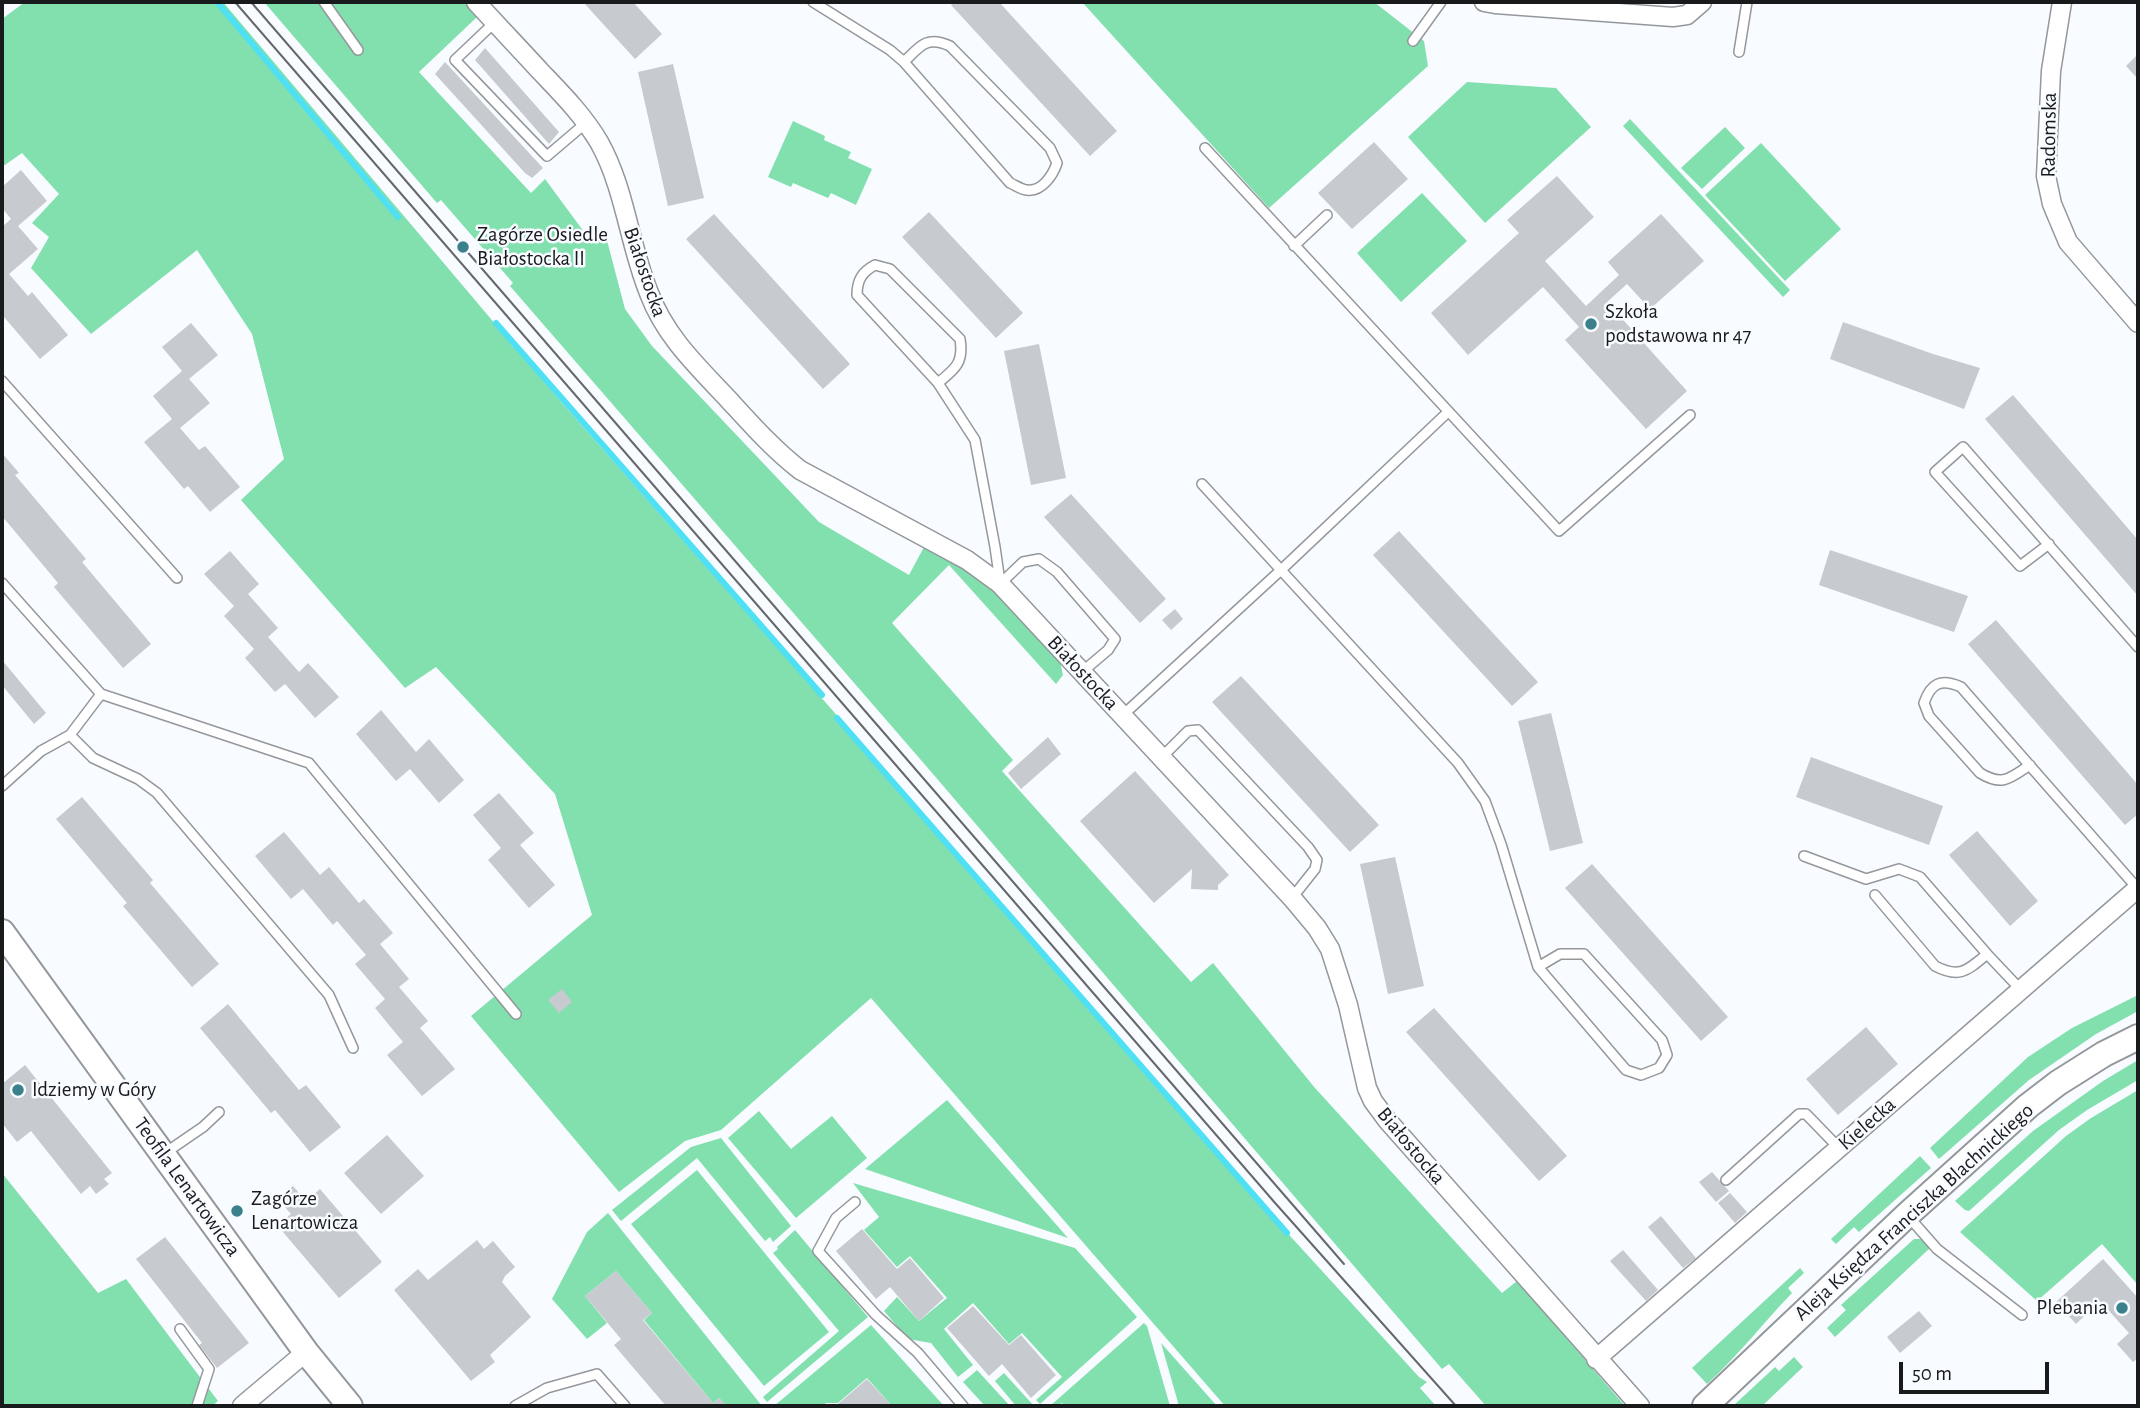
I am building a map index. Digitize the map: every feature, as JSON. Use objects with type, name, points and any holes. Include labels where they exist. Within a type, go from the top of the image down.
[{"type":"street","name":"Białostocka","points":[[476,2],[587,122],[611,168],[634,251],[659,319],[679,347],[779,453],[800,470],[967,560],[1000,584],[1292,898],[1317,928],[1330,949],[1348,1005],[1367,1088],[1373,1101],[1596,1359],[1640,1406]]},
{"type":"street","points":[[1484,2],[1673,17],[1687,15],[1702,2]]},
{"type":"street","name":"Radomska","points":[[2062,2],[2051,71],[2046,176],[2052,204],[2068,242],[2138,323]]},
{"type":"street","name":"Kielecka","points":[[1596,1359],[2138,889]]},
{"type":"street","name":"Teofila Lenartowicza","points":[[2,932],[306,1352],[351,1406]]},
{"type":"street","name":"Aleja Księdza Franciszka Blachnickiego","points":[[1705,1406],[1907,1214],[2028,1106],[2104,1054],[2138,1037]]},
{"type":"street","points":[[242,1406],[306,1352]]},
{"type":"lane","points":[[324,2],[358,50]]},
{"type":"lane","points":[[813,2],[890,50],[904,62],[1010,183],[1026,191],[1037,189],[1053,174],[1057,163],[1050,148],[950,46],[938,40],[923,44],[904,62]]},
{"type":"lane","points":[[1413,41],[1441,2]]},
{"type":"lane","points":[[1739,52],[1747,2]]},
{"type":"lane","points":[[495,22],[455,60],[547,156],[587,122]]},
{"type":"lane","points":[[1205,148],[1559,531],[1690,415]]},
{"type":"lane","points":[[1294,246],[1327,215]]},
{"type":"lane","points":[[939,383],[956,368],[963,353],[960,339],[890,269],[875,265],[865,270],[857,283],[858,295],[939,383],[975,440],[1000,584]]},
{"type":"lane","points":[[2,381],[177,578]]},
{"type":"lane","points":[[1123,715],[1448,412]]},
{"type":"lane","points":[[2049,544],[2020,566],[1935,472],[1963,447],[2049,544],[2138,647]]},
{"type":"lane","points":[[1202,484],[1458,763],[1485,801],[1501,844],[1538,967],[1626,1069],[1641,1075],[1659,1068],[1667,1055],[1662,1040],[1584,954],[1560,954],[1538,967]]},
{"type":"lane","points":[[1000,584],[1023,562],[1039,559],[1057,572],[1115,639],[1108,650],[1082,672]]},
{"type":"lane","points":[[2,583],[101,694],[309,763],[516,1014]]},
{"type":"lane","points":[[2030,765],[2005,781],[1991,780],[1980,773],[1929,716],[1924,704],[1928,691],[1939,683],[1949,681],[1961,687],[2030,765],[2138,889]]},
{"type":"lane","points":[[2,786],[41,751],[70,735],[101,694]]},
{"type":"lane","points":[[1162,757],[1188,732],[1198,730],[1308,847],[1317,860],[1315,869],[1292,898]]},
{"type":"lane","points":[[70,735],[93,758],[138,779],[157,793],[329,995],[353,1048]]},
{"type":"lane","points":[[1804,856],[1866,879],[1899,869],[1920,877],[2021,990]]},
{"type":"lane","points":[[1875,895],[1935,966],[1947,972],[1958,973],[1970,968],[1987,954]]},
{"type":"lane","points":[[163,1154],[203,1127],[219,1112]]},
{"type":"lane","points":[[1726,1180],[1798,1114],[1806,1114],[1839,1149]]},
{"type":"lane","points":[[855,1202],[836,1218],[818,1251],[876,1315],[918,1353],[963,1406]]},
{"type":"lane","points":[[1907,1214],[1937,1249],[2022,1315]]},
{"type":"lane","points":[[180,1329],[209,1369],[197,1406]]},
{"type":"lane","points":[[514,1406],[547,1388],[597,1374],[625,1406]]},
{"type":"green space","points":[[25,2],[223,2],[562,403],[1291,1237],[1419,1377],[1427,1382],[1420,1388],[1436,1406],[1225,1406],[871,998],[721,1130],[685,1141],[619,1192],[471,1016],[592,915],[555,794],[436,667],[405,688],[241,500],[284,459],[252,334],[197,250],[91,334],[31,268],[49,237],[32,223],[59,194],[22,153],[2,167],[2,19]]},
{"type":"green space","points":[[264,2],[464,2],[477,17],[419,72],[531,193],[545,179],[590,240],[604,229],[625,309],[652,346],[819,522],[909,575],[924,547],[962,564],[991,585],[1060,661],[1063,675],[1056,684],[949,565],[892,623],[1013,760],[1002,771],[1191,982],[1213,963],[1315,1088],[1502,1293],[1517,1281],[1625,1406],[1486,1406],[1449,1364],[1442,1369],[927,767],[510,286],[513,283],[441,200],[437,203]]},
{"type":"green space","points":[[1082,2],[1374,2],[1424,41],[1428,66],[1269,208]]},
{"type":"green space","points":[[1467,82],[1556,88],[1591,127],[1485,223],[1408,137]]},
{"type":"green space","points":[[1630,119],[1790,290],[1783,297],[1623,126]]},
{"type":"green space","points":[[793,121],[825,136],[824,140],[851,152],[848,158],[872,169],[856,205],[831,193],[828,198],[793,183],[791,187],[768,177]]},
{"type":"green space","points":[[1725,127],[1745,148],[1702,189],[1681,168]]},
{"type":"green space","points":[[1761,143],[1841,229],[1785,281],[1705,195]]},
{"type":"green space","points":[[1422,193],[1467,241],[1401,302],[1357,253]]},
{"type":"green space","points":[[2138,995],[2138,1011],[2096,1034],[2029,1080],[1939,1159],[1930,1148],[2028,1057],[2072,1028]]},
{"type":"green space","points":[[2138,1060],[2138,1080],[2059,1130],[1969,1211],[1955,1201],[2033,1131],[2103,1081]]},
{"type":"green space","points":[[2138,1090],[2138,1285],[2102,1244],[2037,1301],[1960,1232],[2066,1136]]},
{"type":"green space","points":[[947,1100],[1068,1238],[865,1169]]},
{"type":"green space","points":[[759,1111],[791,1149],[832,1116],[867,1158],[796,1218],[728,1138]]},
{"type":"green space","points":[[721,1138],[791,1226],[773,1242],[770,1237],[765,1241],[697,1158],[621,1221],[612,1210],[691,1147]]},
{"type":"green space","points":[[1920,1156],[1931,1168],[1859,1232],[1854,1227],[1836,1244],[1831,1239]]},
{"type":"green space","points":[[697,1170],[829,1332],[764,1386],[631,1224]]},
{"type":"green space","points":[[2,1173],[98,1293],[126,1279],[218,1401],[212,1406],[2,1406]]},
{"type":"green space","points":[[853,1183],[1075,1248],[1137,1317],[1040,1404],[1036,1400],[1062,1377],[1022,1333],[1009,1344],[973,1303],[944,1329],[973,1365],[958,1377],[931,1343],[908,1339],[884,1311],[897,1297],[919,1321],[947,1298],[910,1256],[897,1267],[864,1230],[879,1217]]},
{"type":"green space","points":[[608,1213],[762,1406],[726,1406],[719,1398],[713,1403],[644,1320],[652,1313],[616,1271],[585,1296],[607,1323],[587,1339],[552,1299],[587,1232]]},
{"type":"green space","points":[[795,1230],[868,1317],[767,1402],[763,1397],[839,1331],[773,1253]]},
{"type":"green space","points":[[1914,1239],[1922,1239],[1930,1248],[1835,1337],[1827,1328],[1846,1310],[1841,1305]]},
{"type":"green space","points":[[1800,1268],[1804,1273],[1788,1288],[1792,1293],[1707,1384],[1692,1368]]},
{"type":"green space","points":[[1144,1323],[1170,1406],[1065,1406],[1062,1403],[1050,1406]]},
{"type":"green space","points":[[871,1325],[944,1406],[892,1406],[867,1378],[838,1403],[826,1403],[822,1406],[774,1406]]},
{"type":"green space","points":[[1161,1343],[1217,1406],[1179,1406]]},
{"type":"green space","points":[[1794,1357],[1803,1367],[1762,1406],[1733,1406],[1775,1367],[1779,1371]]},
{"type":"green space","points":[[977,1370],[1010,1406],[985,1406],[963,1382]]},
{"type":"green space","points":[[1004,1373],[1034,1406],[1016,1406],[995,1381]]},
{"type":"building","points":[[583,2],[633,2],[662,34],[635,59]]},
{"type":"building","points":[[954,2],[999,2],[1117,131],[1090,156],[951,5]]},
{"type":"building","points":[[485,48],[559,132],[549,144],[475,60]]},
{"type":"building","points":[[2138,54],[2138,79],[2126,66]]},
{"type":"building","points":[[445,62],[543,168],[532,178],[435,74]]},
{"type":"building","points":[[673,64],[704,198],[668,206],[638,72]]},
{"type":"building","points":[[1374,142],[1408,179],[1352,229],[1318,193]]},
{"type":"building","points":[[21,170],[47,201],[18,226],[38,249],[9,274],[28,296],[32,292],[68,335],[40,359],[4,317],[2,318],[2,227],[11,219],[2,208],[2,187]]},
{"type":"building","points":[[1557,176],[1594,217],[1545,261],[1586,306],[1619,275],[1608,262],[1661,214],[1704,261],[1650,309],[1627,284],[1607,302],[1687,391],[1646,429],[1565,340],[1579,327],[1543,287],[1468,355],[1431,313],[1519,233],[1507,220]]},
{"type":"building","points":[[929,212],[1023,313],[996,338],[902,237]]},
{"type":"building","points":[[714,214],[850,364],[823,389],[686,239]]},
{"type":"building","points":[[1843,322],[1980,368],[1964,409],[1830,359]]},
{"type":"building","points":[[191,323],[218,355],[189,379],[210,403],[180,428],[199,450],[205,446],[240,487],[210,512],[188,486],[184,489],[144,442],[172,419],[153,396],[182,371],[162,347]]},
{"type":"building","points":[[1039,344],[1066,478],[1031,485],[1004,351]]},
{"type":"building","points":[[2013,395],[2138,540],[2138,596],[1985,419]]},
{"type":"building","points":[[2,453],[19,473],[15,475],[86,559],[82,562],[151,644],[123,668],[54,587],[58,583],[2,516]]},
{"type":"building","points":[[1071,494],[1166,599],[1140,623],[1044,517]]},
{"type":"building","points":[[1399,531],[1538,682],[1512,706],[1373,555]]},
{"type":"building","points":[[1830,550],[1968,596],[1954,632],[1819,585]]},
{"type":"building","points":[[230,551],[259,584],[248,594],[278,628],[268,637],[299,672],[308,663],[339,697],[315,718],[285,684],[275,692],[245,658],[254,649],[224,616],[234,606],[204,574]]},
{"type":"building","points":[[1175,609],[1183,619],[1171,630],[1162,620]]},
{"type":"building","points":[[1996,620],[2138,785],[2138,814],[2125,825],[1968,644]]},
{"type":"building","points":[[2,660],[46,713],[34,724],[2,685]]},
{"type":"building","points":[[1241,676],[1379,825],[1350,852],[1212,702]]},
{"type":"building","points":[[381,710],[416,752],[429,739],[464,780],[439,803],[410,769],[396,781],[356,734]]},
{"type":"building","points":[[1551,713],[1583,843],[1550,851],[1518,721]]},
{"type":"building","points":[[1048,737],[1061,754],[1021,789],[1008,773]]},
{"type":"building","points":[[1811,757],[1943,806],[1929,845],[1796,797]]},
{"type":"building","points":[[1135,771],[1229,875],[1218,885],[1218,890],[1191,889],[1192,869],[1154,903],[1080,821]]},
{"type":"building","points":[[499,793],[534,833],[520,845],[555,885],[529,908],[488,860],[501,848],[473,815]]},
{"type":"building","points":[[82,797],[153,880],[150,883],[219,964],[192,987],[123,906],[127,903],[56,819]]},
{"type":"building","points":[[1977,831],[2038,901],[2010,926],[1949,855]]},
{"type":"building","points":[[284,832],[320,875],[329,867],[359,903],[364,899],[393,933],[380,944],[409,979],[399,987],[428,1021],[420,1028],[455,1069],[422,1096],[387,1055],[403,1042],[375,1008],[385,999],[355,964],[366,955],[337,921],[333,925],[303,889],[291,899],[255,856]]},
{"type":"building","points":[[1395,857],[1424,986],[1388,994],[1360,864]]},
{"type":"building","points":[[1592,864],[1728,1017],[1701,1041],[1565,888]]},
{"type":"building","points":[[562,989],[572,1002],[559,1013],[548,1000]]},
{"type":"building","points":[[228,1004],[299,1090],[306,1085],[341,1127],[310,1152],[275,1110],[271,1113],[200,1028]]},
{"type":"building","points":[[1434,1008],[1567,1156],[1539,1181],[1406,1032]]},
{"type":"building","points":[[1866,1027],[1898,1064],[1838,1115],[1806,1079]]},
{"type":"building","points":[[25,1065],[112,1173],[104,1179],[109,1184],[96,1194],[90,1186],[81,1194],[31,1131],[17,1142],[2,1123],[2,1084]]},
{"type":"building","points":[[387,1135],[424,1176],[381,1214],[344,1173]]},
{"type":"building","points":[[1712,1172],[1729,1191],[1716,1202],[1699,1182]]},
{"type":"building","points":[[293,1186],[306,1201],[320,1189],[382,1262],[339,1298],[277,1225],[291,1214],[278,1199]]},
{"type":"building","points":[[1730,1193],[1747,1212],[1735,1223],[1718,1203]]},
{"type":"building","points":[[1661,1216],[1696,1258],[1683,1268],[1648,1227]]},
{"type":"building","points":[[862,1229],[897,1269],[910,1258],[944,1298],[919,1321],[890,1287],[876,1299],[836,1251]]},
{"type":"building","points":[[165,1237],[249,1343],[217,1368],[199,1345],[202,1343],[136,1259]]},
{"type":"building","points":[[477,1240],[484,1249],[493,1241],[515,1267],[502,1282],[531,1317],[490,1355],[495,1362],[471,1381],[394,1290],[418,1269],[428,1280]]},
{"type":"building","points":[[1623,1250],[1658,1290],[1646,1301],[1610,1261]]},
{"type":"building","name":"Plebania","points":[[2103,1259],[2138,1298],[2138,1358],[2133,1362],[2117,1344],[2129,1333],[2100,1301],[2076,1324],[2056,1302]]},
{"type":"building","points":[[616,1271],[652,1313],[643,1320],[713,1403],[719,1398],[726,1406],[666,1406],[614,1345],[621,1339],[585,1296]]},
{"type":"building","points":[[973,1306],[1009,1345],[1021,1335],[1056,1375],[1031,1398],[1002,1364],[989,1376],[947,1328]]},
{"type":"building","points":[[1919,1311],[1932,1326],[1900,1353],[1887,1337]]},
{"type":"building","points":[[867,1379],[892,1406],[838,1404]]},
{"type":"waterway","points":[[217,2],[398,217]]},
{"type":"waterway","points":[[496,323],[822,695]]},
{"type":"waterway","points":[[837,718],[1287,1233]]},
{"type":"tram line","points":[[235,2],[1276,1204],[1456,1406]]},
{"type":"tram line","points":[[251,2],[1344,1264]]},
{"type":"place","name":"Zagórze Osiedle Białostocka II","points":[[463,247]]},
{"type":"place","name":"Szkoła podstawowa nr 47","points":[[1591,324]]},
{"type":"place","name":"Idziemy w Góry","points":[[18,1090]]},
{"type":"place","name":"Zagórze Lenartowicza","points":[[237,1211]]},
{"type":"place","name":"Plebania","points":[[2122,1308]]}]
